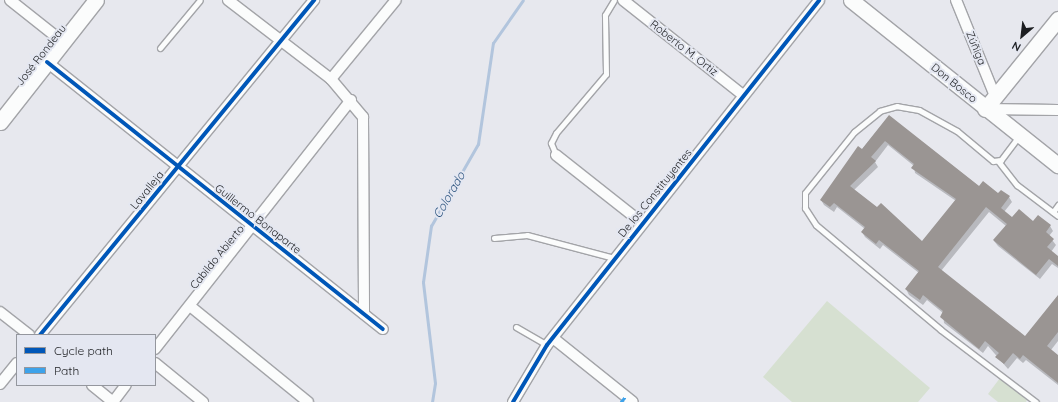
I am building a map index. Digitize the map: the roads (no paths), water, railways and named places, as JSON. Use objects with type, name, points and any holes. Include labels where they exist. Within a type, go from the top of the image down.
[{"type":"street","points":[[10,0],[63,42]]},
{"type":"street","name":"José Rondeau","points":[[0,122],[96,0]]},
{"type":"street","points":[[228,0],[330,79],[351,100],[363,117],[364,314]]},
{"type":"street","name":"Lavalleja","points":[[41,334],[314,0]]},
{"type":"street","points":[[330,79],[396,0]]},
{"type":"street","name":"Roberto M. Ortiz","points":[[623,0],[744,96]]},
{"type":"street","name":"De los Constituyentes","points":[[513,402],[550,341],[819,0]]},
{"type":"street","name":"Don Bosco","points":[[851,0],[985,109],[1058,165]]},
{"type":"street","name":"Zúñiga","points":[[956,0],[995,96]]},
{"type":"street","points":[[985,109],[1058,19]]},
{"type":"street","name":"Guillermo Bonaparte","points":[[47,62],[176,167],[254,226],[383,329]]},
{"type":"street","name":"Cabildo Abierto","points":[[156,348],[254,226],[351,100]]},
{"type":"street","points":[[985,109],[1058,110]]},
{"type":"street","points":[[556,155],[642,223]]},
{"type":"street","points":[[190,306],[308,402]]},
{"type":"street","points":[[0,312],[28,334]]},
{"type":"street","points":[[550,341],[627,400]]},
{"type":"street","points":[[0,384],[16,364]]},
{"type":"street","points":[[156,365],[204,402]]},
{"type":"street","points":[[93,386],[113,402],[125,386]]},
{"type":"lane","points":[[160,48],[200,0]]},
{"type":"lane","points":[[556,155],[551,143],[556,133],[606,74],[605,15],[614,0]]},
{"type":"lane","points":[[1036,402],[941,330],[816,225],[805,208],[805,193],[854,132],[880,111],[897,106],[937,118],[998,161],[1017,185],[1058,216]]},
{"type":"lane","points":[[998,161],[1020,135]]},
{"type":"lane","points":[[1053,212],[1058,205]]},
{"type":"lane","points":[[494,238],[527,235],[614,258]]},
{"type":"lane","points":[[516,327],[550,341]]},
{"type":"waterway","name":"Colorado","points":[[432,402],[435,383],[423,282],[431,226],[478,144],[493,43],[523,0]]}]
